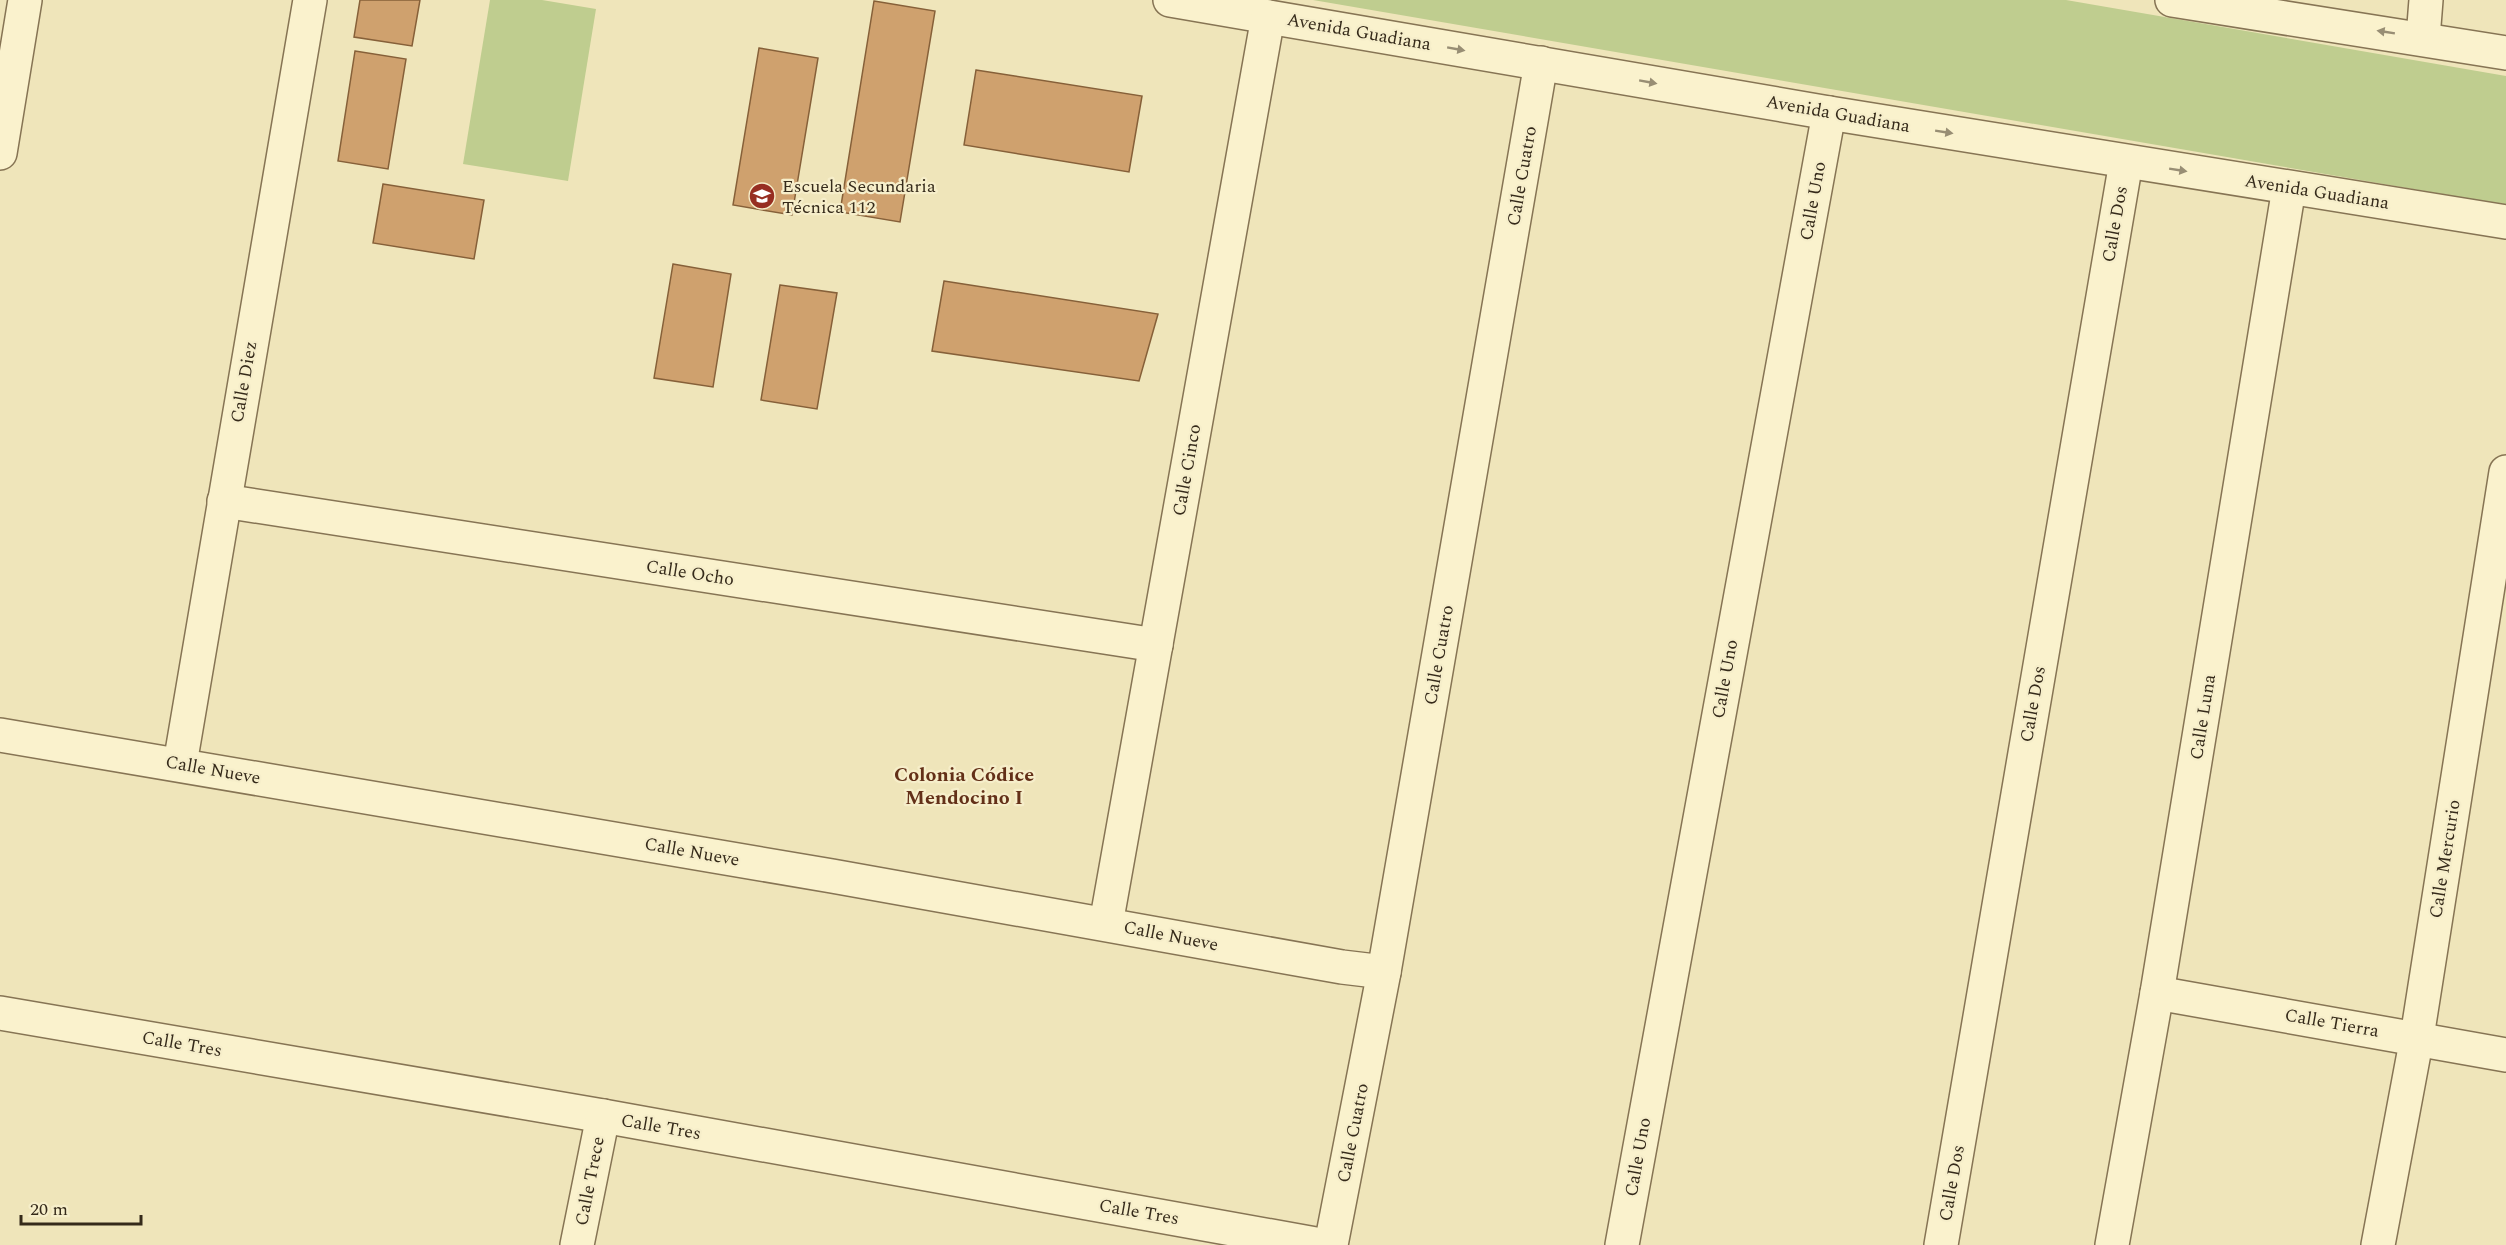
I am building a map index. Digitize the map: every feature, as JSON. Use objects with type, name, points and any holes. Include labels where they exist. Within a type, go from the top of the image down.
[{"type":"street","points":[[0,153],[25,0]]},
{"type":"street","name":"Calle Diez","points":[[180,764],[310,0]]},
{"type":"street","name":"Avenida Guadiana","points":[[1170,0],[1829,113],[2506,222]]},
{"type":"street","points":[[2172,0],[2423,38],[2506,53]]},
{"type":"street","points":[[2423,38],[2426,0]]},
{"type":"street","name":"Calle Cinco","points":[[1106,924],[1268,17]]},
{"type":"street","name":"Calle Cuatro","points":[[1331,1245],[1384,972],[1541,63]]},
{"type":"street","name":"Calle Uno","points":[[1622,1245],[1829,113]]},
{"type":"street","name":"Calle Dos","points":[[1941,1245],[2126,162]]},
{"type":"street","name":"Calle Luna","points":[[2112,1245],[2157,993],[2289,188]]},
{"type":"street","name":"Calle Mercurio","points":[[2378,1245],[2417,1037],[2506,472]]},
{"type":"street","name":"Calle Ocho","points":[[224,501],[1156,645]]},
{"type":"street","name":"Calle Nueve","points":[[0,735],[1106,924],[1342,967],[1384,972]]},
{"type":"street","name":"Calle Tierra","points":[[2157,993],[2417,1037],[2506,1055]]},
{"type":"street","name":"Calle Tres","points":[[0,1013],[603,1116],[1321,1245]]},
{"type":"street","name":"Calle Trece","points":[[577,1245],[603,1116]]},
{"type":"green space","points":[[490,0],[542,0],[596,9],[568,181],[463,164]]},
{"type":"green space","points":[[1313,0],[2066,0],[2506,76],[2506,205]]},
{"type":"building","points":[[360,0],[420,0],[412,46],[354,37]]},
{"type":"building","points":[[874,1],[935,11],[900,222],[840,212]]},
{"type":"building","points":[[759,48],[818,58],[792,215],[733,205]]},
{"type":"building","points":[[355,51],[406,59],[388,169],[338,161]]},
{"type":"building","points":[[976,70],[1142,96],[1129,172],[964,145]]},
{"type":"building","points":[[383,184],[484,200],[474,259],[373,243]]},
{"type":"building","points":[[673,264],[731,274],[713,387],[654,378]]},
{"type":"building","points":[[944,281],[1158,314],[1139,381],[932,351]]},
{"type":"building","points":[[780,285],[837,293],[817,409],[761,400]]},
{"type":"place","name":"Escuela Secundaria Técnica 112","points":[[762,196]]},
{"type":"district","name":"Colonia Códice Mendocino I","points":[[964,786]]}]
